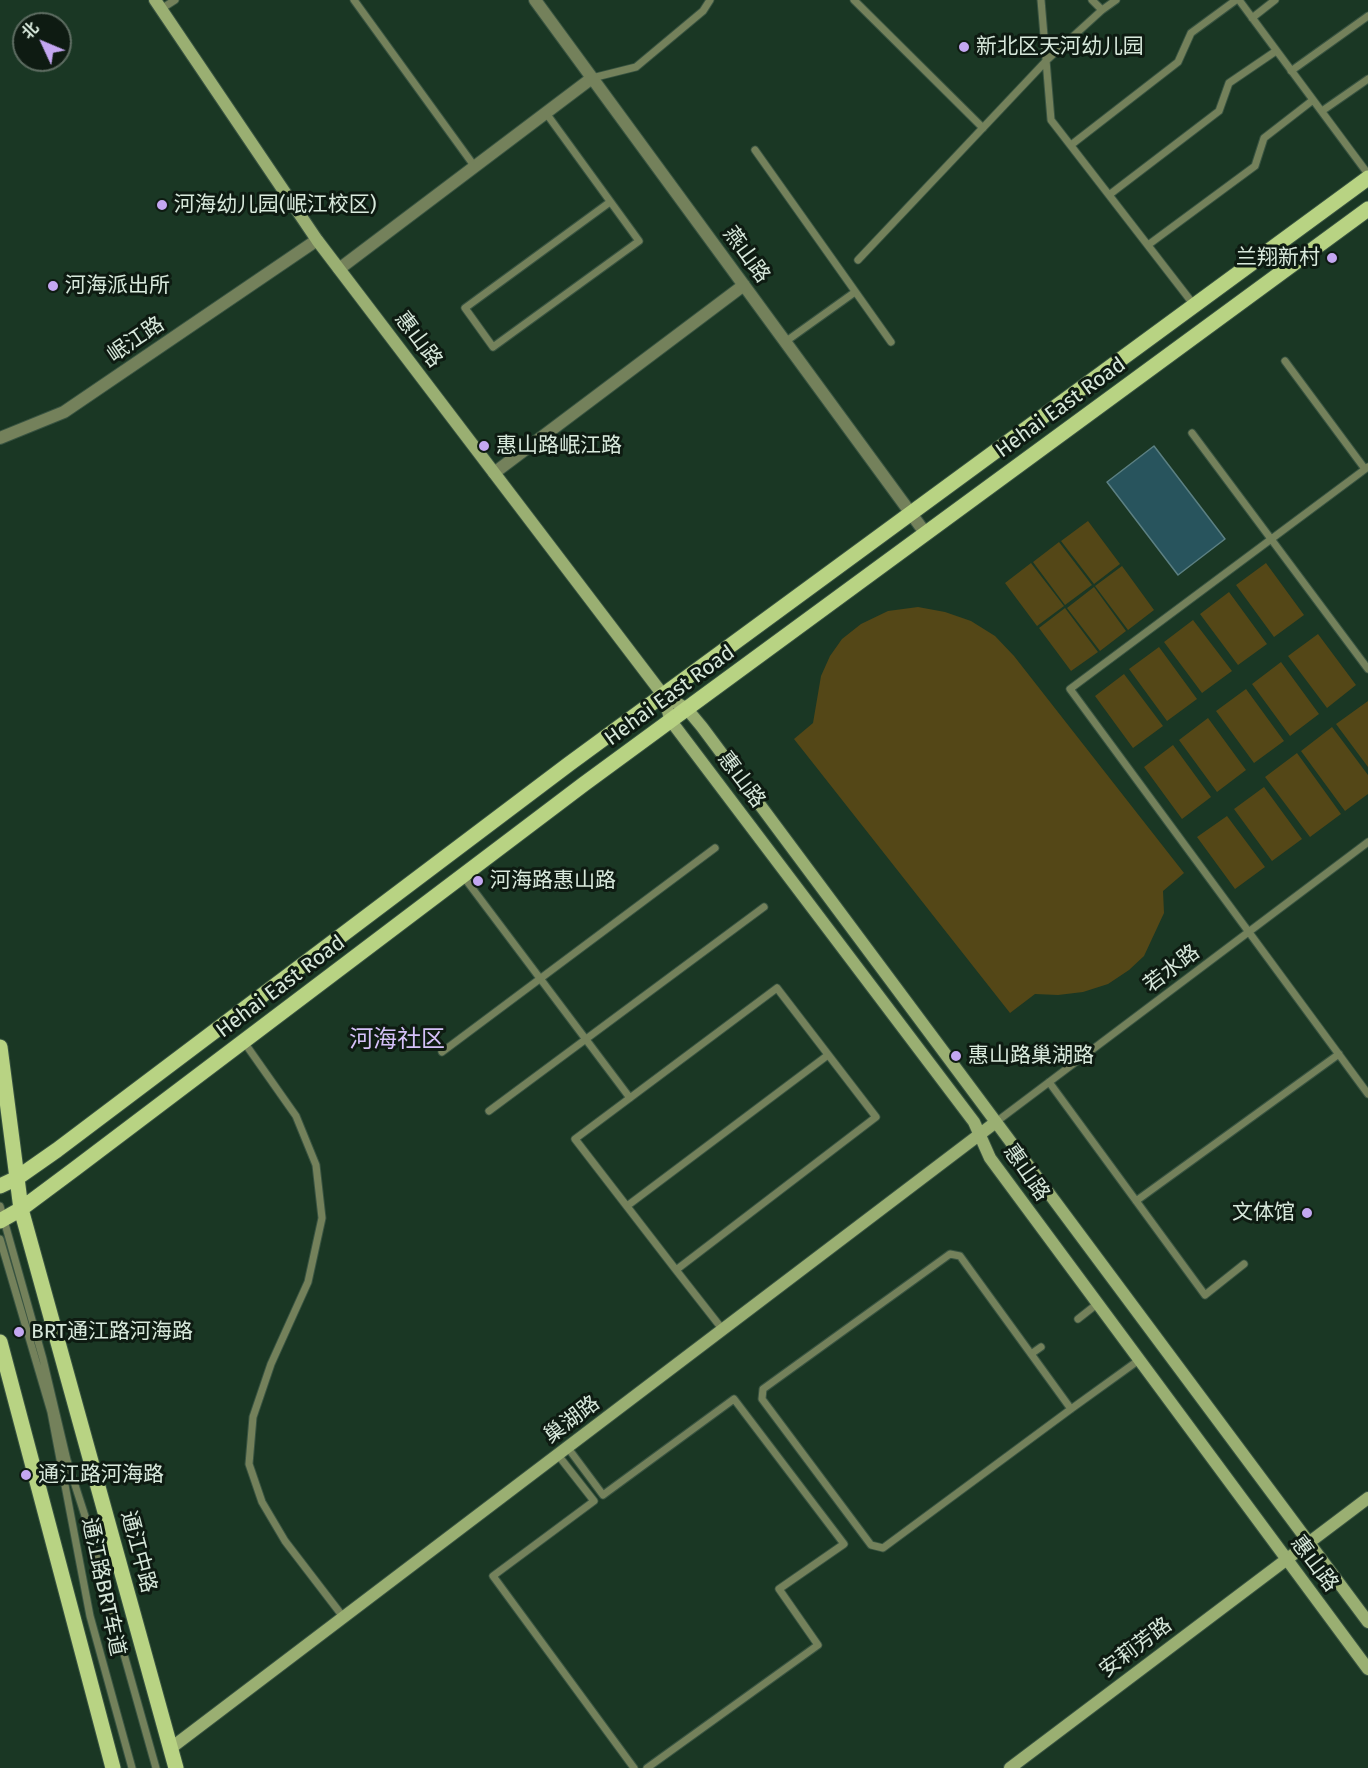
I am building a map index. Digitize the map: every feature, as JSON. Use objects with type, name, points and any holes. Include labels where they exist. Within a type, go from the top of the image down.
[{"type":"main road","name":"Hehai East Road","points":[[0,1186],[17,1178],[663,695],[1368,176]]},
{"type":"main road","name":"Hehai East Road","points":[[1,1215],[21,1209],[670,721],[1368,209]]},
{"type":"main road","points":[[0,1047],[17,1178]]},
{"type":"main road","name":"通江中路","points":[[17,1178],[21,1209],[176,1768]]},
{"type":"main road","points":[[0,1342],[113,1768]]},
{"type":"street","name":"燕山路","points":[[536,0],[926,534]]},
{"type":"street","name":"惠山路","points":[[158,4],[317,240],[663,695],[670,721],[974,1122],[990,1158],[1368,1669]]},
{"type":"street","points":[[339,269],[592,78]]},
{"type":"street","name":"岷江路","points":[[0,438],[64,412],[317,240]]},
{"type":"street","points":[[494,473],[744,285]]},
{"type":"street","name":"惠山路","points":[[663,695],[687,709],[1368,1622]]},
{"type":"street","name":"巢湖路","points":[[171,1748],[996,1122]]},
{"type":"street","name":"安莉芳路","points":[[1010,1768],[1368,1498]]},
{"type":"lane","points":[[158,4],[174,0]]},
{"type":"lane","points":[[354,0],[475,167]]},
{"type":"lane","points":[[592,78],[636,67],[703,10],[710,0]]},
{"type":"lane","points":[[854,0],[983,128]]},
{"type":"lane","points":[[1041,0],[1051,120],[1195,305]]},
{"type":"lane","points":[[1092,0],[1102,10]]},
{"type":"lane","points":[[858,260],[1047,60],[1116,0]]},
{"type":"lane","points":[[1071,145],[1178,62],[1191,33],[1238,0],[1368,176]]},
{"type":"lane","points":[[1252,18],[1275,0]]},
{"type":"lane","points":[[1292,71],[1368,16]]},
{"type":"lane","points":[[1109,195],[1220,111],[1229,83],[1276,51]]},
{"type":"lane","points":[[1322,111],[1368,79]]},
{"type":"lane","points":[[1148,245],[1255,166],[1264,138],[1313,100]]},
{"type":"lane","points":[[546,113],[639,241],[494,347],[465,308],[610,202]]},
{"type":"lane","points":[[755,150],[891,342]]},
{"type":"lane","points":[[785,342],[855,292]]},
{"type":"lane","points":[[1285,361],[1367,468],[1070,689],[1368,1094]]},
{"type":"lane","points":[[1192,433],[1368,669]]},
{"type":"lane","name":"若水路","points":[[996,1122],[1368,842]]},
{"type":"lane","points":[[442,1052],[715,848]]},
{"type":"lane","points":[[463,876],[630,1098]]},
{"type":"lane","points":[[489,1111],[764,907]]},
{"type":"lane","points":[[676,1270],[876,1117],[777,988],[575,1139],[676,1270],[723,1330]]},
{"type":"lane","points":[[244,1042],[296,1116],[316,1165],[322,1218],[308,1281],[271,1364],[253,1417],[249,1464],[262,1502],[285,1541],[344,1618]]},
{"type":"lane","points":[[1136,1201],[1339,1054]]},
{"type":"lane","points":[[627,1206],[828,1055]]},
{"type":"lane","points":[[1049,1082],[1205,1295],[1244,1264]]},
{"type":"lane","name":"通江路BRT车道","points":[[1,1215],[43,1359],[67,1460],[86,1516],[156,1768]]},
{"type":"lane","name":"通江路BRT车道","points":[[0,1239],[51,1412],[90,1616],[132,1768]]},
{"type":"lane","points":[[1071,1409],[960,1256],[950,1254],[763,1389],[762,1399],[871,1545],[883,1548],[1139,1360]]},
{"type":"lane","points":[[1078,1319],[1097,1304]]},
{"type":"lane","points":[[1031,1354],[1041,1347]]},
{"type":"lane","points":[[563,1452],[603,1495],[734,1399],[844,1544],[779,1589],[818,1645],[647,1768]]},
{"type":"lane","points":[[563,1452],[594,1501],[493,1576],[634,1768]]},
{"type":"shaded area","points":[[1088,521],[1120,564],[1094,584],[1061,541]]},
{"type":"shaded area","points":[[1059,542],[1092,585],[1065,605],[1033,562]]},
{"type":"shaded area","points":[[1031,563],[1064,606],[1037,626],[1005,583]]},
{"type":"shaded area","points":[[1266,563],[1304,615],[1274,637],[1236,585]]},
{"type":"shaded area","points":[[1122,566],[1154,610],[1128,630],[1095,586]]},
{"type":"shaded area","points":[[1094,587],[1126,631],[1100,651],[1067,608]]},
{"type":"shaded area","points":[[1229,592],[1267,644],[1238,665],[1200,614]]},
{"type":"shaded area","points":[[918,607],[945,612],[971,621],[995,636],[1014,656],[1184,873],[1163,891],[1164,913],[1144,956],[1129,970],[1108,984],[1083,992],[1058,995],[1035,994],[1010,1013],[794,739],[813,723],[821,676],[830,656],[842,639],[861,624],[888,611]]},
{"type":"shaded area","points":[[1065,608],[1098,652],[1071,671],[1039,628]]},
{"type":"shaded area","points":[[1193,620],[1232,671],[1202,693],[1164,642]]},
{"type":"shaded area","points":[[1318,634],[1356,685],[1327,708],[1288,656]]},
{"type":"shaded area","points":[[1159,647],[1197,699],[1167,721],[1129,669]]},
{"type":"shaded area","points":[[1281,662],[1319,714],[1290,736],[1252,684]]},
{"type":"shaded area","points":[[1124,674],[1163,726],[1133,748],[1095,696]]},
{"type":"shaded area","points":[[1246,689],[1284,741],[1254,763],[1216,711]]},
{"type":"shaded area","points":[[1368,701],[1368,767],[1336,724]]},
{"type":"shaded area","points":[[1208,718],[1246,770],[1217,792],[1179,740]]},
{"type":"shaded area","points":[[1332,727],[1368,775],[1368,794],[1345,811],[1301,751]]},
{"type":"shaded area","points":[[1173,745],[1211,797],[1182,819],[1144,767]]},
{"type":"shaded area","points":[[1297,753],[1341,814],[1310,837],[1265,777]]},
{"type":"shaded area","points":[[1264,787],[1302,839],[1272,861],[1234,809]]},
{"type":"shaded area","points":[[1227,816],[1265,867],[1235,889],[1197,837]]},
{"type":"water","points":[[1154,446],[1225,539],[1178,575],[1107,482]]},
{"type":"place","name":"新北区天河幼儿园","points":[[964,47]]},
{"type":"place","name":"河海幼儿园(岷江校区)","points":[[162,205]]},
{"type":"place","name":"兰翔新村","points":[[1332,258]]},
{"type":"place","name":"河海派出所","points":[[53,286]]},
{"type":"place","name":"惠山路岷江路","points":[[484,446]]},
{"type":"place","name":"河海路惠山路","points":[[478,881]]},
{"type":"place","name":"惠山路巢湖路","points":[[956,1056]]},
{"type":"place","name":"文体馆","points":[[1307,1213]]},
{"type":"place","name":"BRT通江路河海路","points":[[19,1332]]},
{"type":"place","name":"通江路河海路","points":[[26,1475]]},
{"type":"district","name":"河海社区","points":[[397,1040]]}]
